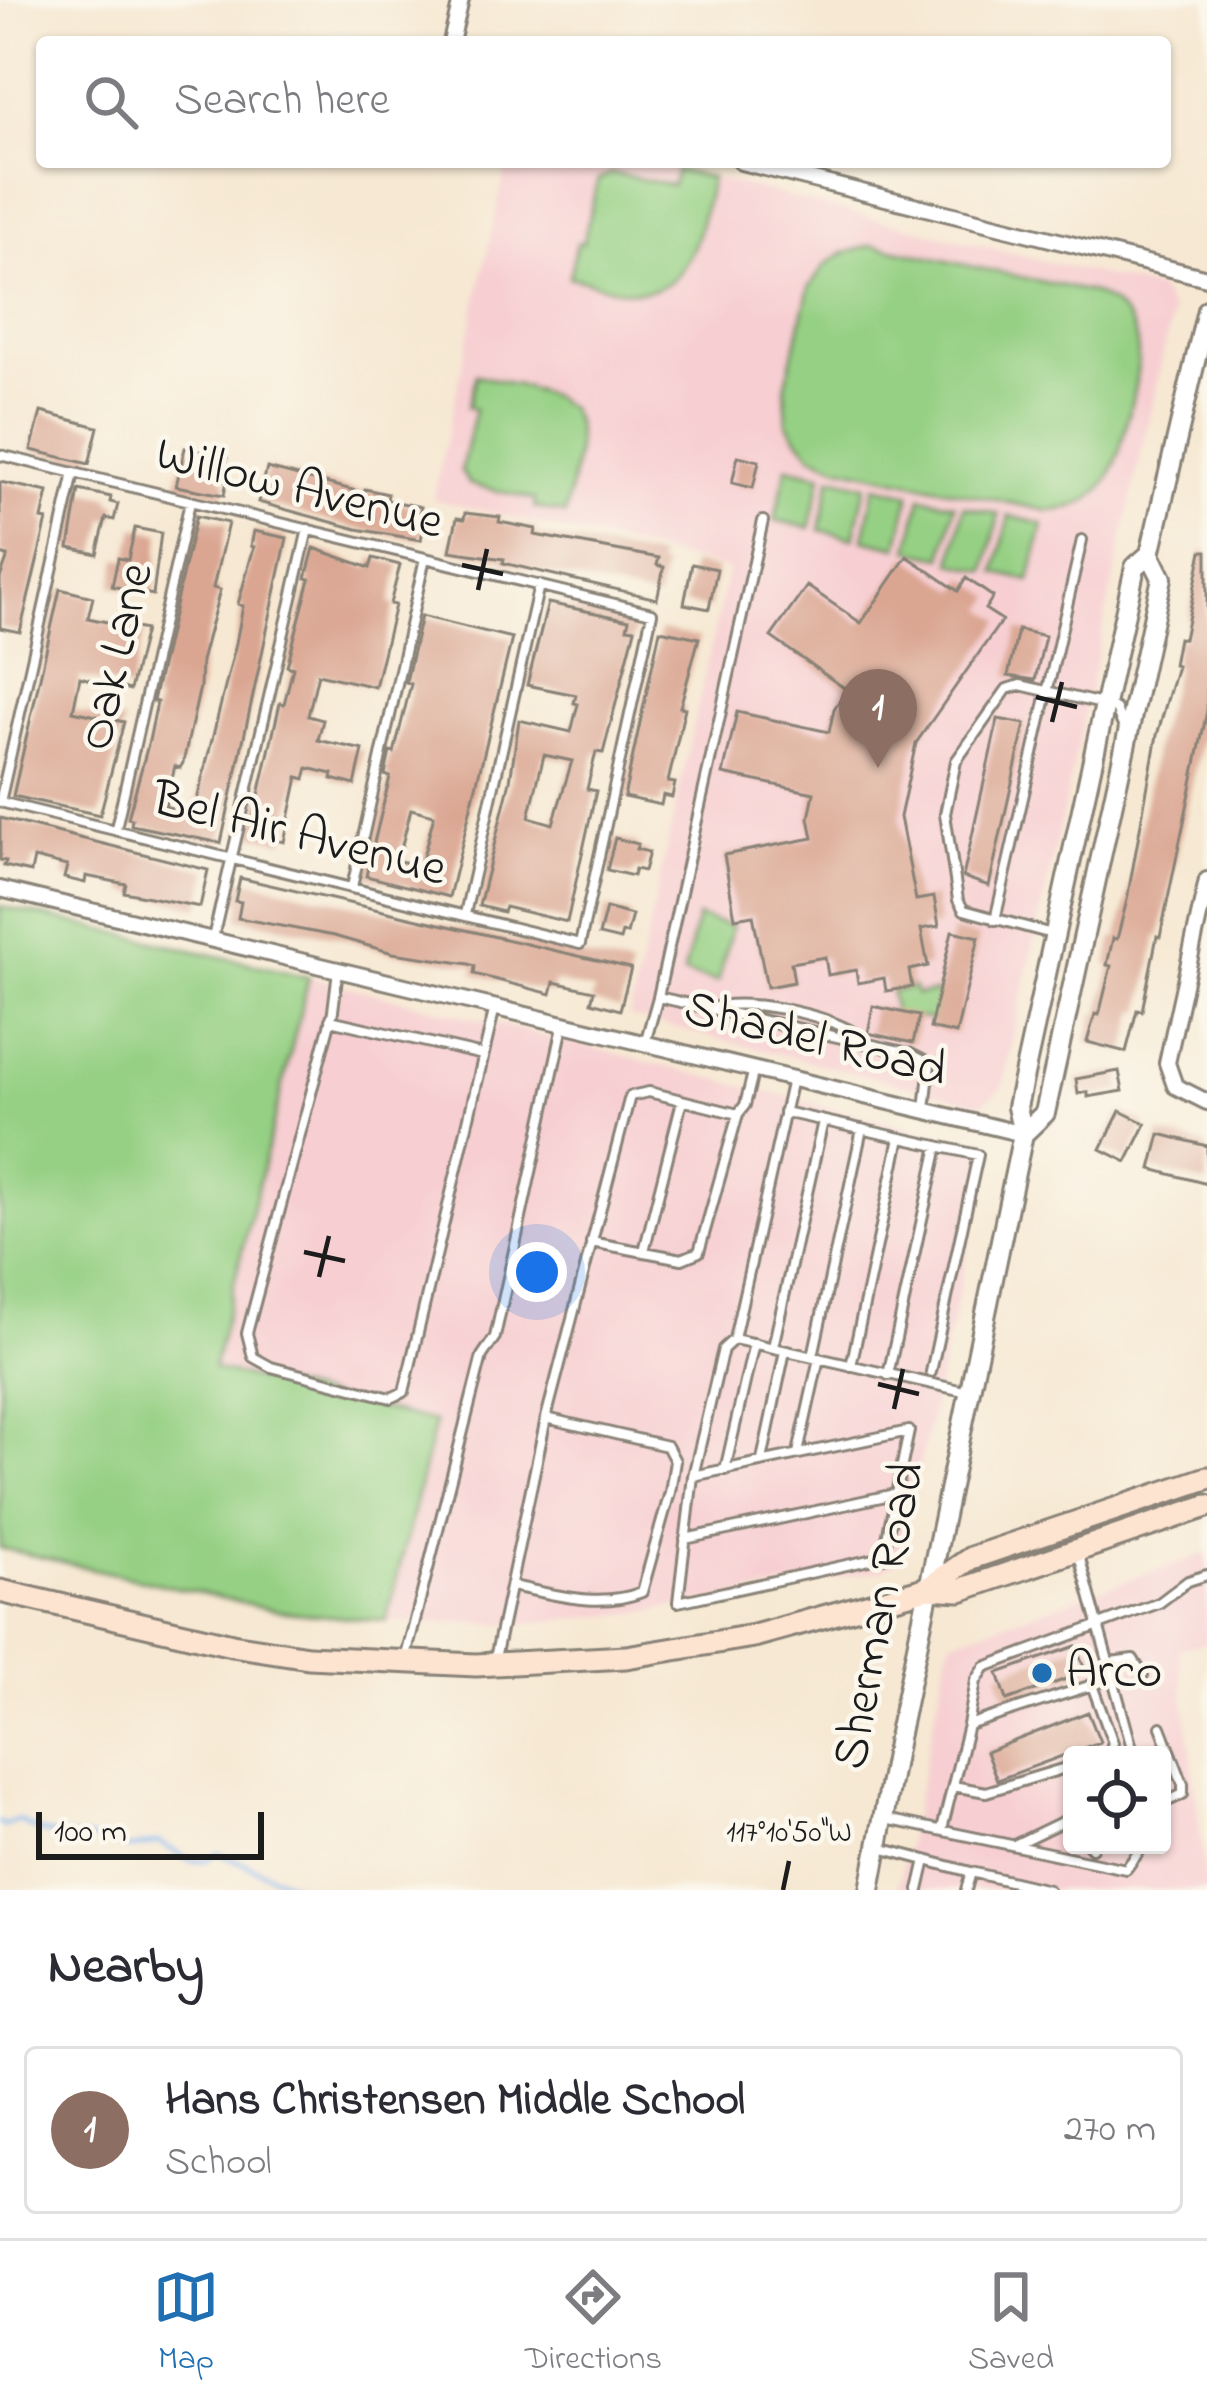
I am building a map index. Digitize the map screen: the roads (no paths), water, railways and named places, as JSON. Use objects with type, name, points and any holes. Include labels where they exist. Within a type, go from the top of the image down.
[{"type":"main road","points":[[928,1588],[971,1558],[1207,1478]]},
{"type":"main road","points":[[0,1591],[232,1645],[308,1657],[404,1663],[551,1663],[686,1649],[807,1623],[928,1588],[961,1589],[1207,1506]]},
{"type":"street","points":[[452,36],[460,0]]},
{"type":"street","points":[[765,168],[1207,278]]},
{"type":"street","name":"Sherman Road","points":[[870,1890],[1023,1135],[1017,1107],[1135,567],[1150,554],[1207,310]]},
{"type":"street","points":[[1023,1135],[1045,1113],[1128,739],[1162,578],[1150,554]]},
{"type":"street","points":[[1207,880],[1167,1063],[1175,1086],[1207,1102]]},
{"type":"street","name":"Shadel Road","points":[[0,889],[1023,1135]]},
{"type":"lane","name":"Willow Avenue","points":[[0,455],[652,613],[580,944]]},
{"type":"lane","points":[[0,802],[74,472]]},
{"type":"lane","name":"Oak Lane","points":[[116,828],[190,502]]},
{"type":"lane","points":[[645,1043],[764,521]]},
{"type":"lane","points":[[213,938],[308,530]]},
{"type":"lane","points":[[994,920],[1082,540]]},
{"type":"lane","points":[[352,887],[425,558]]},
{"type":"lane","points":[[465,914],[539,585]]},
{"type":"lane","points":[[1054,934],[964,910],[958,900],[945,814],[956,761],[1007,689],[1020,685],[1116,709],[1128,739]]},
{"type":"lane","name":"Bel Air Avenue","points":[[0,802],[580,944]]},
{"type":"lane","points":[[338,969],[330,1020],[247,1333],[253,1357],[271,1367],[392,1398],[404,1393],[495,1007]]},
{"type":"lane","points":[[658,997],[925,1058],[930,1064],[924,1111]]},
{"type":"lane","points":[[330,1020],[483,1055]]},
{"type":"lane","points":[[404,1663],[482,1356],[495,1337],[563,1023]]},
{"type":"lane","points":[[591,1242],[682,1259],[699,1252],[754,1070]]},
{"type":"lane","points":[[692,1476],[909,1431],[884,1557],[678,1602],[692,1476],[723,1349],[734,1339],[792,1078]]},
{"type":"lane","points":[[494,1664],[547,1418],[630,1096],[649,1092],[738,1114]]},
{"type":"lane","points":[[644,1251],[682,1101]]},
{"type":"lane","points":[[784,1112],[978,1155],[931,1372]]},
{"type":"lane","points":[[773,1348],[824,1120]]},
{"type":"lane","points":[[798,1453],[862,1129]]},
{"type":"lane","points":[[851,1366],[900,1138]]},
{"type":"lane","points":[[888,1375],[938,1146]]},
{"type":"lane","points":[[734,1339],[969,1393]]},
{"type":"lane","points":[[724,1470],[754,1343]]},
{"type":"lane","points":[[762,1460],[785,1351]]},
{"type":"lane","points":[[511,1586],[591,1600],[619,1601],[641,1592],[670,1492],[674,1461],[667,1446],[547,1418]]},
{"type":"lane","points":[[686,1539],[896,1494]]},
{"type":"lane","points":[[1078,1550],[1132,1746]]},
{"type":"lane","points":[[942,1829],[976,1681],[986,1667],[1001,1667],[1058,1647],[1068,1636],[1159,1603],[1189,1581],[1207,1575]]},
{"type":"lane","points":[[1068,1636],[1072,1648]]},
{"type":"lane","points":[[1111,1663],[1133,1659],[1143,1675]]},
{"type":"lane","points":[[1081,1673],[1112,1746]]},
{"type":"lane","points":[[1069,1678],[1073,1691]]},
{"type":"lane","points":[[968,1726],[1114,1678]]},
{"type":"lane","points":[[1045,1686],[1049,1699]]},
{"type":"lane","points":[[1024,1694],[1028,1706]]},
{"type":"lane","points":[[1012,1698],[1016,1710]]},
{"type":"lane","points":[[1161,1727],[1168,1746]]},
{"type":"lane","points":[[1171,1753],[1183,1794],[1171,1800]]},
{"type":"lane","points":[[953,1786],[986,1792],[1063,1769]]},
{"type":"lane","points":[[884,1818],[1126,1869],[1137,1854]]},
{"type":"lane","points":[[1012,1846],[1063,1826]]},
{"type":"lane","points":[[879,1848],[1048,1890]]},
{"type":"lane","points":[[919,1890],[926,1860]]},
{"type":"lane","points":[[966,1890],[971,1872]]},
{"type":"waterway","points":[[0,1823],[19,1820],[45,1833],[124,1847],[158,1842],[194,1861],[218,1853],[307,1890]]},
{"type":"place","name":"Hans Christensen Middle School","points":[[878,768]]},
{"type":"place","name":"Arco","points":[[1042,1673]]}]
